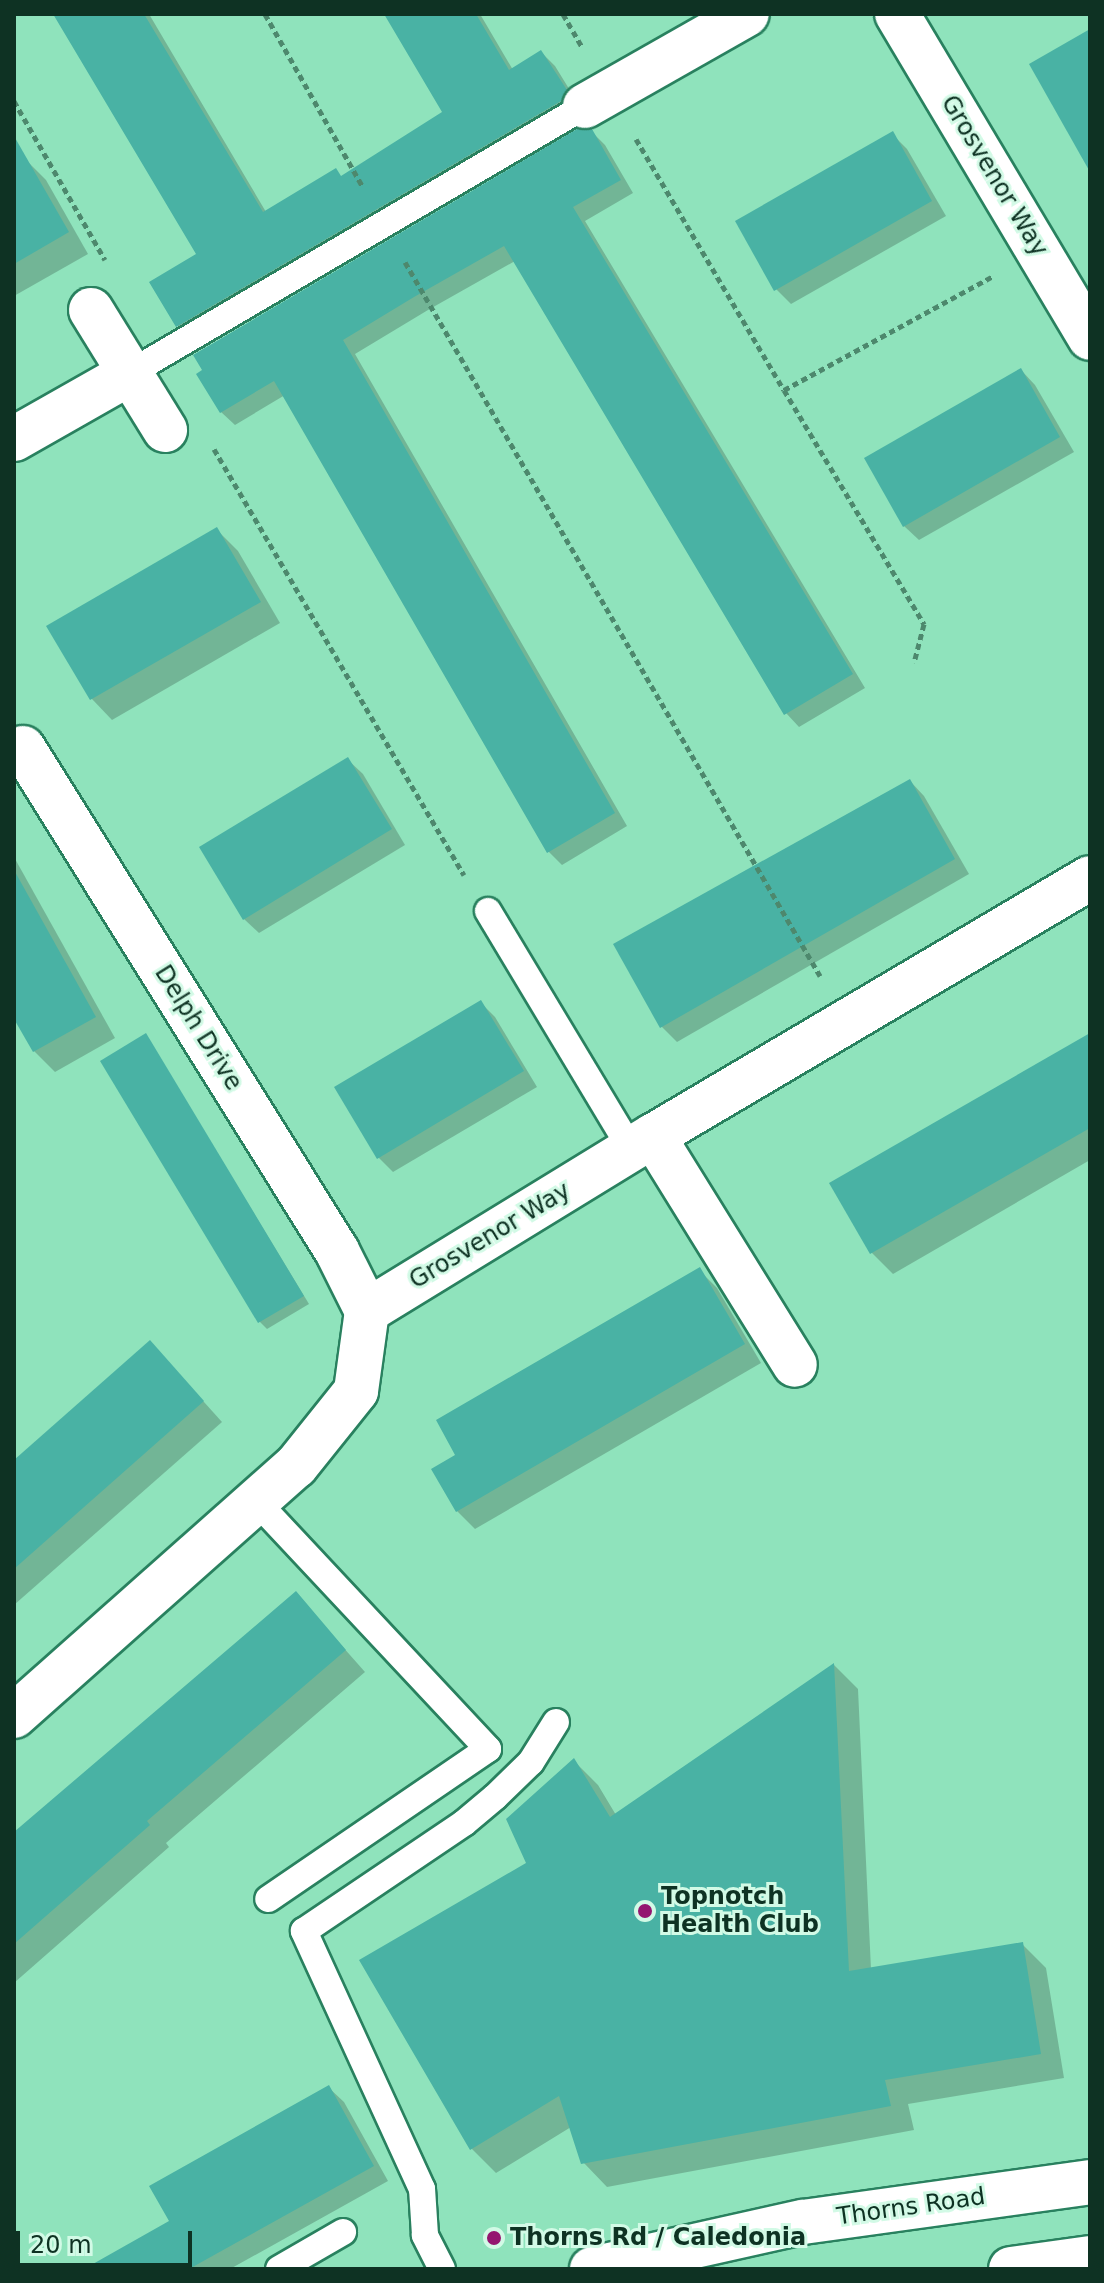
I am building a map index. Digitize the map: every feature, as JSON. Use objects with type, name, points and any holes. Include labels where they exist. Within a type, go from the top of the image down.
[{"type":"main road","points":[[596,99],[747,14]]},
{"type":"main road","name":"Grosvenor Way","points":[[897,14],[1090,338]]},
{"type":"main road","points":[[91,310],[165,430]]},
{"type":"main road","points":[[14,439],[130,373]]},
{"type":"main road","name":"Delph Drive","points":[[23,748],[337,1251],[367,1311]]},
{"type":"main road","name":"Grosvenor Way","points":[[367,1311],[642,1143],[1090,878]]},
{"type":"main road","points":[[642,1143],[795,1365]]},
{"type":"main road","points":[[14,1716],[296,1466],[356,1391],[367,1311]]},
{"type":"main road","name":"Thorns Road","points":[[592,2269],[803,2222],[1090,2182]]},
{"type":"main road","points":[[1011,2269],[1090,2258]]},
{"type":"lane","points":[[130,373],[596,99]]},
{"type":"lane","points":[[488,911],[642,1143]]},
{"type":"lane","points":[[255,1500],[488,1749],[268,1899]]},
{"type":"lane","points":[[442,2269],[425,2235],[422,2189],[304,1931],[474,1815],[531,1762],[556,1722]]},
{"type":"lane","points":[[279,2269],[343,2232]]},
{"type":"path","points":[[265,14],[846,1022]]},
{"type":"path","points":[[563,14],[596,99],[784,390],[924,624],[914,663]]},
{"type":"path","points":[[14,101],[106,262]]},
{"type":"path","points":[[784,390],[1039,251]]},
{"type":"path","points":[[208,437],[472,889]]},
{"type":"building","points":[[53,14],[144,14],[263,212],[336,168],[341,176],[442,112],[384,14],[476,14],[509,70],[541,50],[567,90],[561,101],[176,327],[149,282],[196,254]]},
{"type":"building","points":[[1090,29],[1090,172],[1029,64]]},
{"type":"building","points":[[577,129],[592,129],[621,180],[573,207],[853,674],[784,715],[504,246],[414,297],[343,340],[615,813],[547,853],[274,381],[220,413],[196,374],[202,370],[193,355]]},
{"type":"building","points":[[893,131],[932,201],[774,291],[735,221]]},
{"type":"building","points":[[14,136],[69,232],[14,264]]},
{"type":"building","points":[[1021,368],[1060,437],[903,527],[864,458]]},
{"type":"building","points":[[217,527],[261,602],[90,700],[46,626]]},
{"type":"building","points":[[348,757],[392,829],[243,920],[199,847]]},
{"type":"building","points":[[910,779],[955,859],[660,1028],[613,944]]},
{"type":"building","points":[[14,870],[96,1017],[33,1052],[14,1019]]},
{"type":"building","points":[[481,1000],[524,1071],[377,1159],[334,1087]]},
{"type":"building","points":[[146,1033],[304,1296],[258,1323],[100,1061]]},
{"type":"building","points":[[1090,1033],[1090,1128],[870,1254],[829,1183]]},
{"type":"building","points":[[700,1267],[745,1344],[456,1512],[431,1469],[455,1455],[436,1420]]},
{"type":"building","points":[[150,1340],[204,1401],[14,1569],[14,1460]]},
{"type":"building","points":[[296,1591],[346,1650],[147,1821],[150,1825],[14,1944],[14,1832]]},
{"type":"building","name":"Topnotch Health Club","points":[[834,1663],[849,1971],[1023,1942],[1041,2054],[885,2080],[891,2106],[581,2164],[559,2096],[470,2150],[359,1960],[526,1863],[506,1819],[574,1758],[610,1817]]},
{"type":"building","points":[[329,2085],[374,2166],[189,2269],[84,2269],[169,2221],[149,2186]]},
{"type":"place","name":"Topnotch Health Club","points":[[645,1911]]},
{"type":"place","name":"Thorns Rd / Caledonia","points":[[494,2238]]}]
